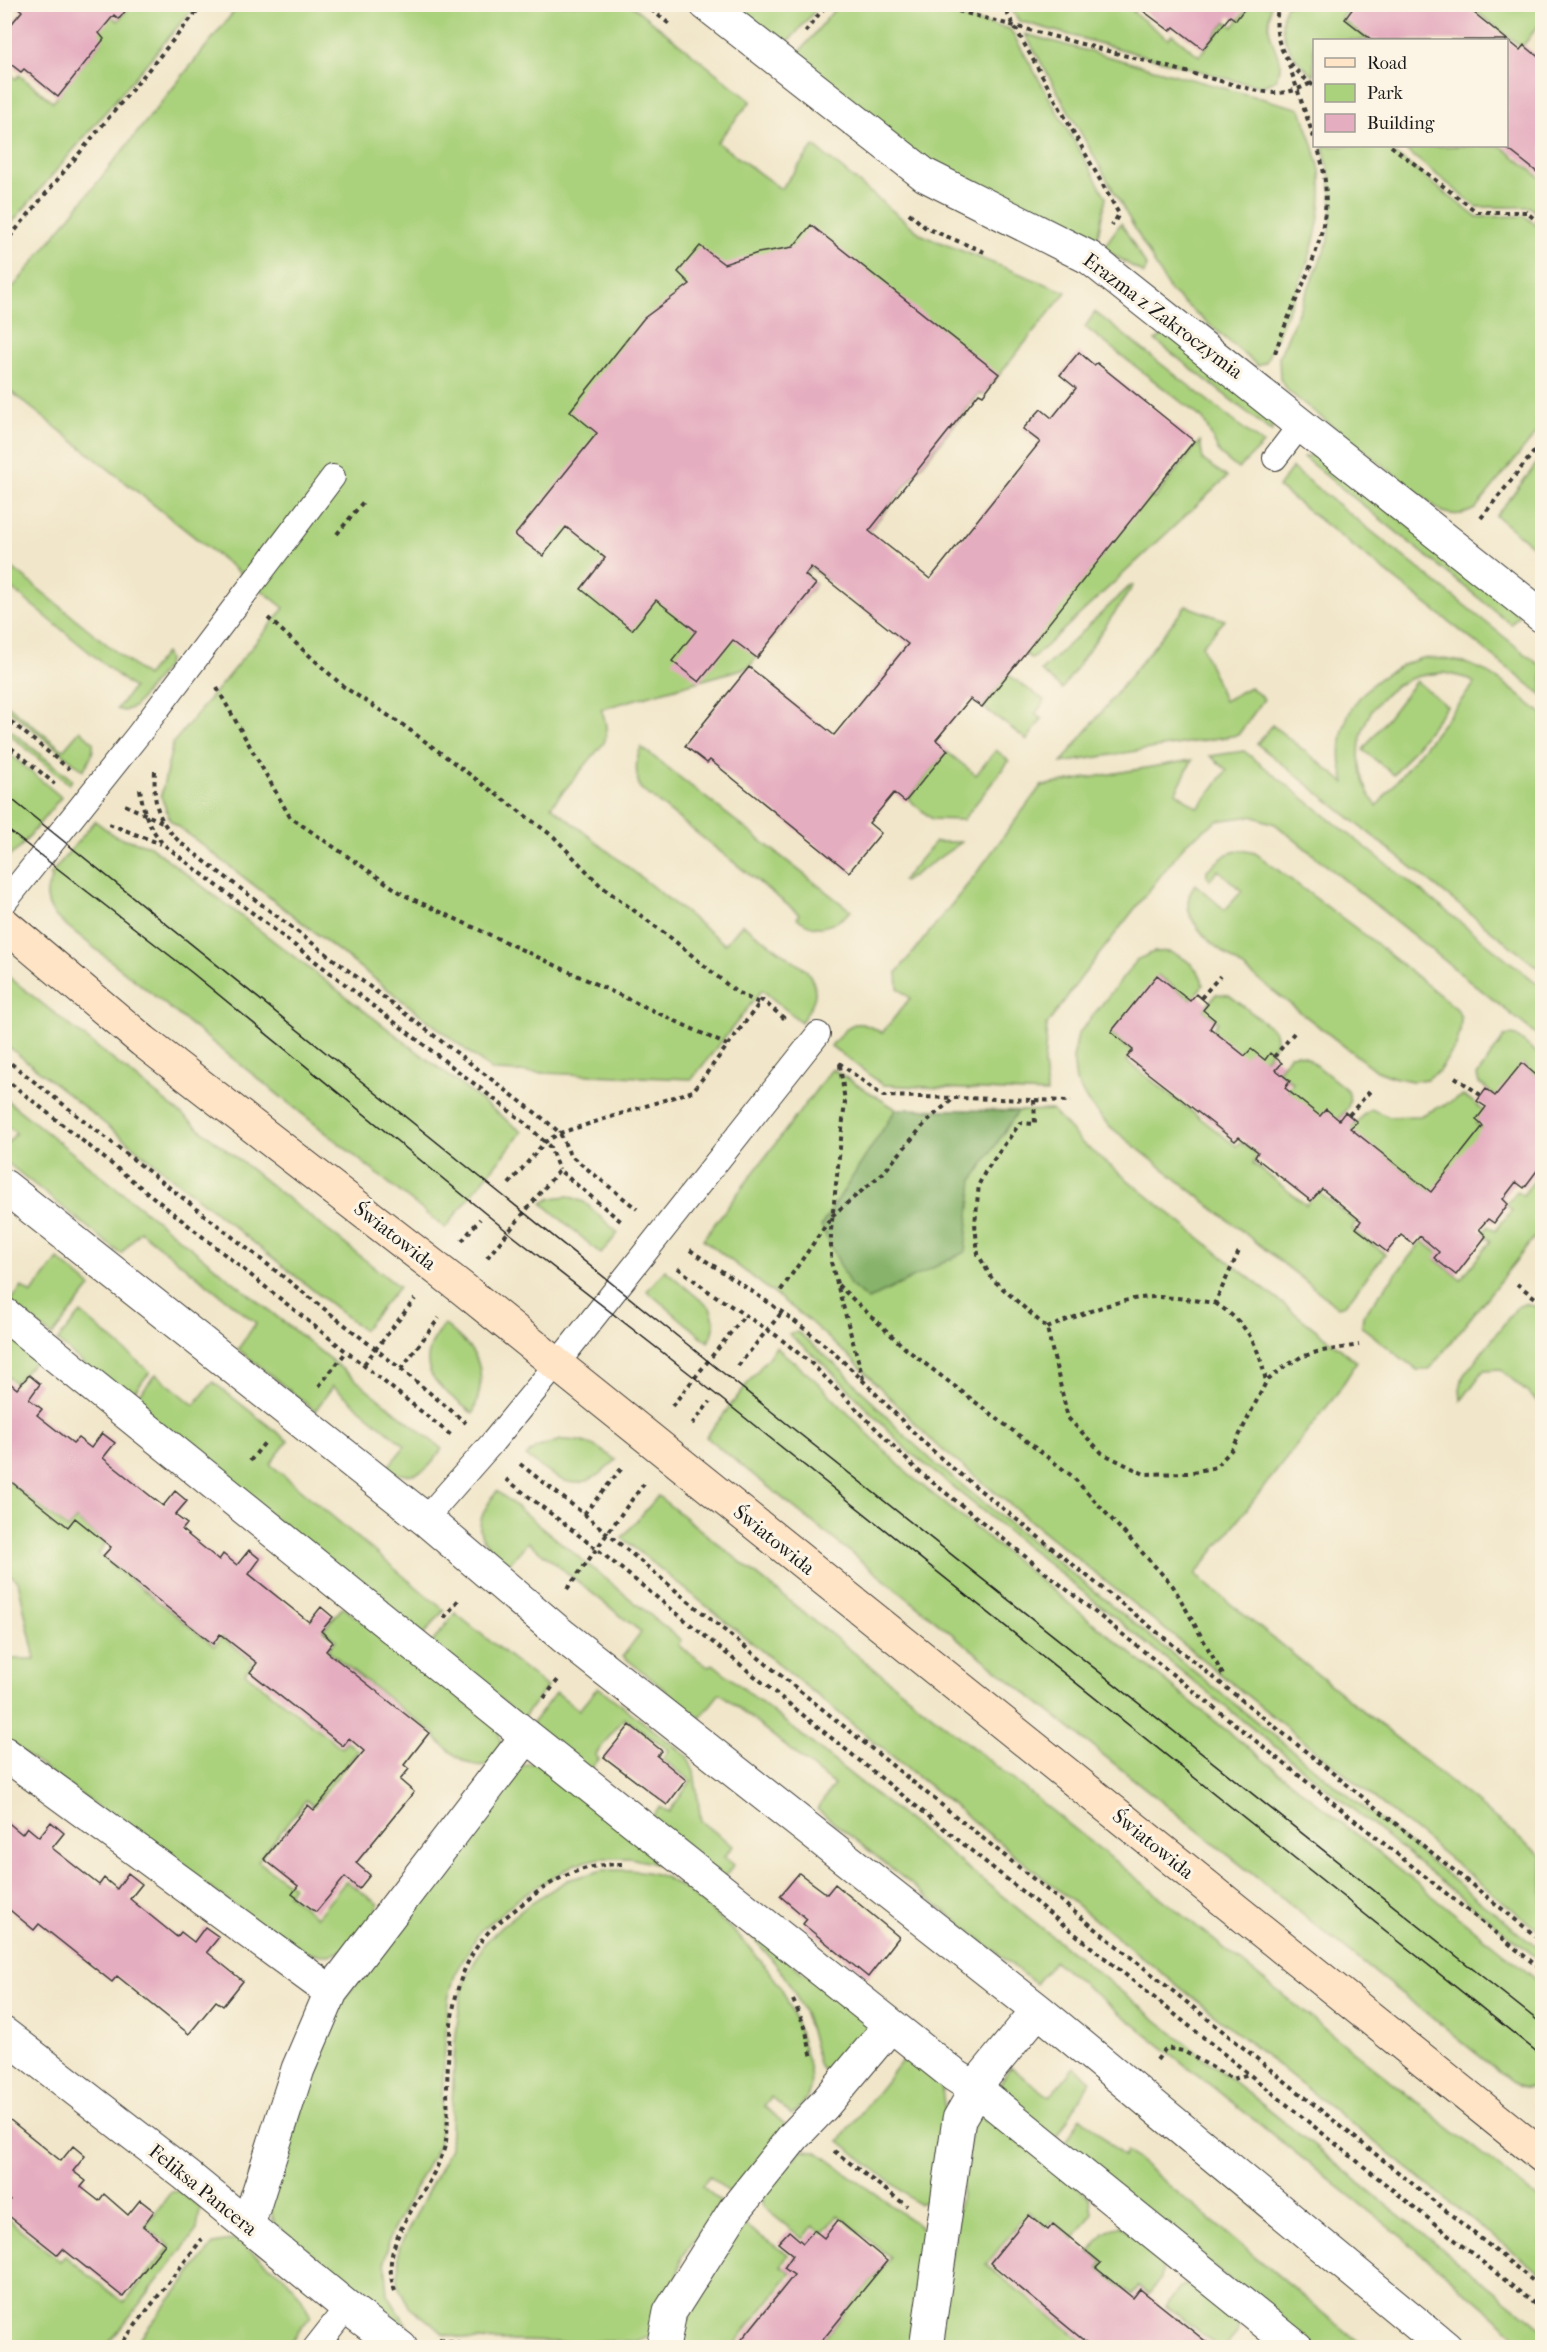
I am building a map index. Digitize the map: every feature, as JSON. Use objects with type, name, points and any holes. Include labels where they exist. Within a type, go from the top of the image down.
[{"type":"street","name":"Erazma z Zakroczymia","points":[[706,4],[925,175],[1090,258],[1542,616]]},
{"type":"street","name":"Światowida","points":[[4,924],[142,1041],[462,1288],[1542,2156]]},
{"type":"street","points":[[4,1186],[425,1519],[563,1636],[1038,2010],[1446,2348]]},
{"type":"street","points":[[4,1314],[527,1736],[975,2089],[1297,2348]]},
{"type":"street","points":[[237,2217],[331,1992],[527,1736]]},
{"type":"street","points":[[4,1753],[331,1992]]},
{"type":"street","points":[[926,2348],[941,2231],[959,2119],[975,2089],[1038,2010]]},
{"type":"street","points":[[663,2348],[670,2312],[734,2211],[891,2025]]},
{"type":"street","name":"Feliksa Pancera","points":[[4,2034],[401,2348]]},
{"type":"lane","points":[[1275,458],[1301,424]]},
{"type":"lane","points":[[4,903],[138,735],[333,477]]},
{"type":"lane","points":[[425,1519],[556,1365],[818,1034]]},
{"type":"lane","points":[[315,2348],[347,2307]]},
{"type":"path","points":[[4,244],[203,4]]},
{"type":"path","points":[[645,4],[672,27]]},
{"type":"path","points":[[932,4],[1277,95],[1313,85]]},
{"type":"path","points":[[1002,4],[1119,214],[1108,232]]},
{"type":"path","points":[[1279,4],[1276,16],[1278,41],[1289,64],[1313,135]]},
{"type":"path","points":[[1289,64],[1313,85]]},
{"type":"path","points":[[1274,360],[1275,352],[1318,249],[1326,212],[1325,180],[1317,147]]},
{"type":"path","points":[[1392,147],[1477,212],[1526,212],[1542,225]]},
{"type":"path","points":[[900,207],[926,228],[992,255]]},
{"type":"path","points":[[1457,548],[1542,442]]},
{"type":"path","points":[[268,618],[344,687],[413,732],[554,837],[602,886],[671,938],[736,992],[759,1003]]},
{"type":"path","points":[[215,685],[290,817],[404,895],[727,1046]]},
{"type":"path","points":[[138,735],[144,814],[150,829],[163,844],[524,1122],[550,1147],[559,1170],[626,1225]]},
{"type":"path","points":[[172,836],[560,1133],[570,1155],[638,1211]]},
{"type":"path","points":[[1201,998],[1220,976]]},
{"type":"path","points":[[1274,1057],[1294,1033]]},
{"type":"path","points":[[4,1058],[376,1349],[470,1426]]},
{"type":"path","points":[[840,1064],[845,1102],[833,1215],[831,1262],[865,1382]]},
{"type":"path","points":[[1455,1077],[1482,1096]]},
{"type":"path","points":[[4,1078],[458,1440]]},
{"type":"path","points":[[1349,1115],[1372,1089]]},
{"type":"path","points":[[781,1290],[833,1215],[883,1173],[927,1121],[954,1098]]},
{"type":"path","points":[[1034,1100],[1035,1124],[1020,1123],[985,1172],[980,1184],[975,1224],[978,1254],[992,1279],[1047,1328],[1068,1418],[1102,1453],[1144,1474],[1189,1473],[1216,1467],[1233,1448],[1266,1382],[1281,1369],[1301,1357],[1317,1352],[1359,1345]]},
{"type":"path","points":[[509,1184],[545,1142],[560,1133]]},
{"type":"path","points":[[480,1265],[559,1170]]},
{"type":"path","points":[[458,1246],[480,1219]]},
{"type":"path","points":[[684,1246],[782,1312],[832,1351],[921,1442],[1542,1941]]},
{"type":"path","points":[[1215,1303],[1240,1249]]},
{"type":"path","points":[[672,1264],[708,1291],[768,1329],[812,1364],[916,1469],[1542,1970]]},
{"type":"path","points":[[1517,1284],[1542,1303]]},
{"type":"path","points":[[838,1285],[906,1348],[1072,1476],[1173,1586],[1223,1675]]},
{"type":"path","points":[[364,1364],[418,1295]]},
{"type":"path","points":[[1047,1328],[1108,1305],[1141,1298],[1173,1298],[1215,1303],[1234,1315],[1251,1336],[1266,1382]]},
{"type":"path","points":[[738,1366],[782,1312]]},
{"type":"path","points":[[401,1369],[442,1313]]},
{"type":"path","points":[[667,1412],[745,1315]]},
{"type":"path","points":[[688,1430],[710,1402]]},
{"type":"path","points":[[516,1461],[1542,2288]]},
{"type":"path","points":[[584,1514],[626,1463]]},
{"type":"path","points":[[503,1477],[607,1557],[1542,2310]]},
{"type":"path","points":[[420,1649],[483,1568]]},
{"type":"path","points":[[398,2297],[393,2289],[390,2268],[393,2246],[438,2162],[446,2141],[448,2054],[455,1992],[472,1952],[487,1933],[543,1887],[577,1870],[599,1864],[626,1864]]},
{"type":"path","points":[[789,1991],[805,2027],[813,2116],[941,2231]]},
{"type":"path","points":[[1133,2088],[1167,2048],[1183,2051],[1233,2079],[1250,2074]]},
{"type":"path","points":[[118,2348],[237,2217]]},
{"type":"path","points":[[436,2339],[472,2347],[527,2348]]},
{"type":"green space","points":[[240,4],[631,5],[751,101],[717,142],[781,189],[814,146],[922,235],[1066,292],[983,395],[979,394],[829,581],[811,568],[805,575],[816,584],[749,667],[601,709],[606,726],[604,743],[551,806],[725,944],[742,924],[807,971],[812,978],[815,991],[813,1003],[801,1022],[762,990],[692,1079],[493,1071],[170,820],[161,796],[173,743],[284,608],[5,387],[4,299]]},
{"type":"green space","points":[[131,5],[196,5],[5,231],[5,70],[16,79],[19,75],[53,102],[102,41],[95,36],[111,16],[118,21]]},
{"type":"green space","points":[[719,5],[820,5],[783,48]]},
{"type":"green space","points":[[838,5],[907,5],[1010,29],[1106,197],[1098,235],[1093,243],[1041,210],[939,172],[794,59]]},
{"type":"green space","points":[[1009,5],[1139,5],[1133,12],[1168,39],[1172,34],[1199,56],[1226,21],[1233,27],[1250,5],[1271,5],[1269,28],[1280,62],[1280,69],[1275,80],[1266,85],[1236,81],[1019,21]]},
{"type":"green space","points":[[1286,5],[1351,5],[1341,18],[1368,39],[1313,39],[1313,75],[1287,45],[1282,26]]},
{"type":"green space","points":[[1468,5],[1542,5],[1542,21],[1522,47]]},
{"type":"green space","points":[[1025,34],[1301,109],[1320,171],[1321,203],[1304,273],[1266,362],[1258,366],[1170,291]]},
{"type":"green space","points":[[1323,147],[1386,147],[1476,217],[1525,216],[1542,230],[1542,426],[1471,511],[1462,514],[1442,512],[1288,391],[1280,379],[1279,357],[1329,240],[1332,208],[1330,177]]},
{"type":"green space","points":[[1402,147],[1502,147],[1542,179],[1542,217],[1530,207],[1477,207]]},
{"type":"green space","points":[[1121,223],[1147,267],[1144,274],[1103,248]]},
{"type":"green space","points":[[1095,312],[1263,444],[1238,469],[1220,454],[1203,419],[1085,327]]},
{"type":"green space","points":[[1167,333],[1273,417],[1272,432],[1155,340]]},
{"type":"green space","points":[[1200,441],[1203,460],[1227,477],[1032,659],[1023,652],[1148,495],[1154,499]]},
{"type":"green space","points":[[1319,454],[1519,615],[1511,624],[1303,457]]},
{"type":"green space","points":[[1542,457],[1542,554],[1496,516]]},
{"type":"green space","points":[[1292,468],[1542,667],[1542,695],[1278,487]]},
{"type":"green space","points":[[4,561],[146,676],[165,653],[168,659],[167,666],[134,707],[124,711],[117,709],[133,688],[5,583]]},
{"type":"green space","points":[[1131,585],[1133,586],[1062,689],[1041,671]]},
{"type":"green space","points":[[1186,606],[1225,620],[1202,646],[1224,701],[1250,687],[1264,699],[1238,735],[1061,763]]},
{"type":"green space","points":[[1422,658],[1442,659],[1475,666],[1501,681],[1542,714],[1542,971],[1257,744],[1272,725],[1345,783],[1341,765],[1341,745],[1344,726],[1351,710],[1360,696],[1373,684],[1387,673]],"holes":[[[1445,673],[1466,678],[1475,683],[1377,806],[1367,790],[1361,773],[1359,755],[1361,737],[1376,705],[1389,692],[1414,677]]]},
{"type":"green space","points":[[1007,674],[1045,701],[1035,714],[1042,719],[1027,740],[983,707]]},
{"type":"green space","points":[[1416,681],[1447,706],[1394,775],[1363,750]]},
{"type":"green space","points":[[5,703],[63,750],[80,730],[93,742],[91,757],[83,770],[5,707]]},
{"type":"green space","points":[[4,725],[72,780],[69,784],[5,731]]},
{"type":"green space","points":[[641,747],[851,911],[825,927],[811,926],[797,918],[799,914],[640,788],[636,767]]},
{"type":"green space","points":[[5,750],[61,797],[19,849],[5,859]]},
{"type":"green space","points":[[996,750],[1009,761],[963,820],[932,819],[908,799],[946,751],[976,775]]},
{"type":"green space","points":[[1244,751],[1542,987],[1542,1039],[1275,824],[1251,816],[1217,821],[1186,843],[1080,979],[1047,1025],[1044,1064],[1047,1093],[883,1085],[831,1046],[843,1032],[854,1025],[865,1025],[882,1033],[910,998],[898,988],[897,972],[969,883],[1041,786],[1192,760],[1176,792],[1198,808],[1227,770],[1210,756]]},
{"type":"green space","points":[[95,821],[115,836],[150,846],[522,1132],[445,1228],[57,918],[50,909],[47,898],[48,888],[53,878],[50,875]]},
{"type":"green space","points":[[935,842],[962,842],[904,882],[902,881]]},
{"type":"green space","points":[[1241,850],[1255,853],[1369,938],[1457,1009],[1461,1018],[1456,1046],[1439,1071],[1427,1079],[1412,1081],[1375,1070],[1210,942],[1190,915],[1188,900],[1190,892],[1195,884],[1225,910],[1242,891],[1218,870],[1210,880],[1207,870],[1227,854]]},
{"type":"green space","points":[[1154,952],[1169,952],[1186,960],[1196,969],[1203,985],[1191,1000],[1158,975],[1112,1035],[1133,1052],[1127,1061],[1236,1146],[1240,1142],[1258,1155],[1253,1163],[1306,1205],[1317,1191],[1356,1222],[1352,1229],[1385,1254],[1345,1305],[1338,1307],[1108,1125],[1087,1101],[1076,1081],[1073,1058],[1078,1034],[1138,959]]},
{"type":"green space","points":[[5,974],[399,1287],[363,1330],[5,1044]]},
{"type":"green space","points":[[1216,994],[1229,995],[1274,1030],[1276,1043],[1263,1061],[1245,1058],[1212,1031],[1218,1022],[1203,1010]]},
{"type":"green space","points":[[1516,1036],[1542,1057],[1542,1080],[1523,1064],[1497,1097],[1479,1083],[1477,1076],[1504,1037]]},
{"type":"green space","points":[[1290,1055],[1305,1056],[1347,1090],[1349,1103],[1338,1120],[1320,1117],[1287,1091],[1293,1083],[1277,1071]]},
{"type":"green space","points":[[832,1069],[896,1109],[821,1226],[988,1112],[1052,1110],[1082,1143],[1357,1362],[1336,1395],[1195,1575],[1542,1856],[1542,1933],[935,1444],[854,1361],[807,1319],[703,1239]]},
{"type":"green space","points":[[1463,1096],[1486,1112],[1476,1124],[1483,1129],[1433,1194],[1351,1130],[1371,1109],[1389,1117],[1420,1116]]},
{"type":"green space","points":[[4,1098],[442,1449],[431,1464],[418,1473],[401,1474],[391,1471],[387,1468],[405,1446],[333,1386],[315,1411],[238,1349],[256,1323],[140,1231],[121,1254],[5,1161],[5,1146],[16,1133],[5,1124]]},
{"type":"green space","points":[[896,1109],[1018,1111],[973,1180],[965,1252],[868,1300],[850,1285],[821,1226]]},
{"type":"green space","points":[[1542,1170],[1542,1228],[1429,1370],[1417,1370],[1362,1327],[1363,1315],[1422,1241],[1439,1254],[1436,1260],[1461,1279],[1491,1241],[1482,1234],[1488,1226],[1495,1231],[1512,1210],[1506,1205],[1517,1191],[1523,1195]]},
{"type":"green space","points":[[568,1196],[584,1202],[618,1233],[601,1254],[542,1203],[552,1198]]},
{"type":"green space","points":[[58,1259],[91,1287],[52,1336],[10,1302],[22,1287],[31,1294]]},
{"type":"green space","points":[[665,1270],[710,1308],[714,1326],[713,1334],[708,1342],[647,1291]]},
{"type":"green space","points":[[1524,1304],[1534,1306],[1542,1312],[1542,1405],[1500,1369],[1484,1370],[1461,1401],[1460,1389],[1463,1376],[1517,1307]]},
{"type":"green space","points":[[81,1313],[150,1372],[127,1400],[57,1341]]},
{"type":"green space","points":[[444,1324],[466,1344],[478,1363],[480,1385],[473,1414],[439,1385],[428,1365],[428,1353],[433,1340]]},
{"type":"green space","points":[[4,1329],[33,1351],[33,1364],[15,1383],[5,1374]]},
{"type":"green space","points":[[798,1332],[845,1373],[902,1433],[937,1465],[1542,1951],[1542,1962],[907,1450],[830,1370],[789,1334]]},
{"type":"green space","points":[[776,1347],[815,1380],[908,1474],[1542,1984],[1542,2085],[1527,2087],[1512,2082],[706,1437]]},
{"type":"green space","points":[[156,1374],[194,1405],[213,1382],[288,1441],[270,1464],[444,1610],[422,1637],[132,1404]]},
{"type":"green space","points":[[561,1440],[590,1444],[616,1460],[591,1479],[571,1482],[550,1474],[526,1456],[536,1448]]},
{"type":"green space","points":[[4,1478],[68,1529],[76,1519],[106,1543],[98,1554],[214,1646],[222,1637],[253,1662],[245,1673],[342,1748],[347,1742],[358,1751],[314,1806],[306,1800],[258,1861],[293,1887],[288,1894],[317,1917],[346,1881],[378,1904],[367,1930],[344,1950],[326,1955],[297,1951],[5,1740],[5,1659],[35,1659],[18,1581],[5,1571]]},
{"type":"green space","points":[[497,1491],[681,1640],[678,1645],[707,1666],[713,1664],[1542,2329],[1542,2347],[1530,2347],[1403,2238],[1054,1961],[1036,1984],[817,1809],[834,1785],[720,1693],[700,1718],[623,1656],[641,1632],[528,1542],[508,1565],[489,1547],[480,1531],[483,1514]]},
{"type":"green space","points":[[658,1496],[1542,2202],[1542,2275],[1119,1939],[622,1538]]},
{"type":"green space","points":[[343,1607],[498,1728],[501,1746],[492,1764],[483,1766],[462,1760],[436,1739],[435,1735],[328,1651],[336,1640],[323,1630]]},
{"type":"green space","points":[[455,1613],[547,1687],[523,1718],[431,1644]]},
{"type":"green space","points":[[598,1687],[687,1756],[694,1772],[701,1821],[733,1846],[724,1857],[734,1865],[724,1878],[649,1820],[660,1807],[669,1812],[691,1781],[663,1759],[669,1750],[624,1718],[595,1755],[599,1759],[589,1772],[530,1726],[556,1692],[579,1710]]},
{"type":"green space","points":[[537,1763],[673,1868],[630,1858],[601,1858],[575,1864],[524,1894],[480,1931],[455,1975],[448,1999],[439,2143],[390,2236],[385,2260],[388,2294],[409,2329],[275,2225],[269,2205],[322,2046],[339,2006],[517,1769],[527,1764]]},
{"type":"green space","points":[[603,1870],[643,1872],[666,1878],[712,1911],[743,1941],[769,1971],[790,2006],[809,2065],[811,2082],[809,2091],[806,2099],[792,2115],[771,2097],[764,2106],[786,2125],[730,2193],[709,2176],[702,2186],[721,2202],[682,2256],[678,2274],[651,2337],[637,2341],[557,2342],[470,2340],[445,2334],[409,2306],[398,2286],[399,2248],[450,2148],[455,2043],[461,1994],[484,1944],[501,1927],[532,1902],[568,1880]]},
{"type":"green space","points":[[730,1914],[869,2026],[831,2073],[827,2074],[818,2064],[806,2018],[788,1981],[763,1949]]},
{"type":"green space","points":[[905,2057],[924,2064],[937,2077],[943,2095],[943,2139],[932,2199],[918,2204],[839,2141]]},
{"type":"green space","points":[[1010,2067],[1050,2097],[1074,2067],[1091,2080],[1055,2141],[1002,2098],[999,2085]]},
{"type":"green space","points":[[979,2115],[988,2115],[1090,2198],[1092,2214],[1074,2239],[1052,2221],[1047,2227],[1028,2211],[986,2265],[1090,2347],[937,2348],[972,2123]]},
{"type":"green space","points":[[1081,2117],[1124,2157],[1127,2151],[1365,2347],[1314,2347],[1063,2146]]},
{"type":"green space","points":[[801,2150],[816,2151],[919,2226],[927,2236],[913,2347],[817,2347],[890,2257],[838,2215],[823,2234],[813,2226],[803,2239],[763,2207],[763,2194]]},
{"type":"green space","points":[[179,2191],[200,2208],[197,2230],[106,2347],[5,2347],[5,2217],[60,2261],[65,2256],[124,2303],[170,2246],[145,2226],[171,2192]]},
{"type":"green space","points":[[1121,2225],[1164,2263],[1161,2278],[1149,2294],[1139,2286],[1132,2295],[1098,2268],[1103,2262],[1089,2252],[1104,2233]]},
{"type":"green space","points":[[746,2226],[788,2255],[781,2266],[791,2273],[732,2347],[675,2348],[696,2287],[736,2227]]},
{"type":"green space","points":[[235,2240],[284,2276],[300,2296],[311,2316],[286,2347],[132,2348],[214,2244]]},
{"type":"green space","points":[[1192,2281],[1240,2317],[1237,2333],[1225,2347],[1218,2347],[1166,2306],[1180,2288]]},
{"type":"building","points":[[14,4],[131,4],[119,19],[114,15],[99,33],[104,39],[58,97],[24,69],[21,72],[4,59],[4,33],[22,11]]},
{"type":"building","points":[[1146,4],[1248,4],[1236,20],[1230,16],[1203,49],[1174,27],[1170,31],[1142,10]]},
{"type":"building","points":[[1356,4],[1463,4],[1506,39],[1371,39],[1345,19]]},
{"type":"building","points":[[1508,40],[1520,50],[1524,45],[1542,60],[1542,176],[1505,147],[1508,147]]},
{"type":"building","points":[[811,225],[999,374],[983,395],[979,393],[869,531],[930,579],[1040,442],[1023,429],[1041,409],[1052,418],[1076,388],[1060,375],[1079,352],[1094,365],[1097,363],[1194,441],[982,707],[970,699],[936,740],[948,750],[905,802],[894,793],[869,823],[881,833],[849,872],[710,760],[707,763],[685,746],[749,667],[834,735],[908,644],[811,567],[805,575],[816,584],[757,658],[733,640],[699,682],[672,661],[696,631],[656,600],[632,630],[581,589],[605,558],[566,527],[543,556],[515,535],[597,433],[570,411],[644,318],[690,284],[678,272],[700,246],[724,264],[758,253],[793,247]]},
{"type":"building","points":[[1157,975],[1190,1001],[1196,994],[1208,1004],[1203,1010],[1215,1020],[1210,1028],[1245,1056],[1251,1049],[1265,1060],[1270,1053],[1282,1063],[1276,1070],[1290,1081],[1285,1088],[1320,1116],[1326,1109],[1339,1120],[1345,1112],[1357,1122],[1350,1128],[1431,1192],[1483,1126],[1476,1120],[1486,1107],[1477,1101],[1486,1089],[1495,1096],[1522,1063],[1542,1080],[1542,1164],[1524,1188],[1516,1182],[1503,1199],[1508,1204],[1494,1223],[1488,1219],[1479,1229],[1486,1236],[1456,1275],[1434,1258],[1439,1252],[1420,1236],[1413,1244],[1401,1235],[1387,1252],[1356,1228],[1361,1221],[1322,1189],[1311,1201],[1255,1157],[1258,1152],[1239,1137],[1235,1141],[1127,1057],[1133,1050],[1111,1032]]},
{"type":"building","points":[[29,1375],[40,1384],[29,1399],[42,1409],[37,1415],[73,1443],[78,1438],[91,1448],[102,1433],[115,1443],[103,1458],[163,1506],[175,1491],[187,1501],[175,1515],[187,1524],[182,1530],[219,1560],[223,1554],[237,1565],[249,1550],[260,1559],[249,1574],[309,1622],[321,1607],[333,1617],[321,1631],[333,1642],[326,1651],[429,1733],[404,1765],[409,1769],[400,1780],[414,1792],[356,1863],[370,1875],[359,1889],[345,1877],[316,1912],[292,1894],[298,1886],[264,1859],[308,1805],[314,1810],[364,1751],[349,1738],[343,1746],[250,1672],[257,1663],[220,1634],[213,1644],[103,1556],[111,1547],[75,1518],[68,1527],[4,1476],[4,1378],[17,1389]]},
{"type":"building","points":[[630,1725],[662,1751],[657,1756],[686,1780],[667,1805],[604,1757]]},
{"type":"building","points":[[5,1820],[22,1834],[27,1827],[39,1837],[51,1822],[64,1833],[52,1848],[99,1885],[104,1878],[117,1889],[128,1873],[142,1884],[130,1899],[177,1937],[181,1932],[194,1942],[205,1927],[219,1937],[207,1952],[243,1981],[223,2006],[216,2001],[189,2034],[117,1976],[112,1982],[39,1924],[34,1930],[5,1906]]},
{"type":"building","points":[[799,1873],[827,1894],[835,1884],[899,1937],[868,1977],[803,1924],[807,1919],[780,1896]]},
{"type":"building","points":[[4,2115],[61,2161],[73,2146],[85,2156],[73,2171],[86,2181],[81,2187],[99,2201],[104,2194],[128,2215],[140,2200],[154,2211],[143,2226],[165,2244],[123,2297],[63,2249],[58,2255],[4,2212],[10,2200],[4,2196]]},
{"type":"building","points":[[1029,2215],[1048,2230],[1053,2224],[1101,2263],[1096,2268],[1133,2298],[1140,2289],[1214,2348],[1093,2348],[990,2263]]},
{"type":"building","points":[[838,2220],[887,2261],[816,2348],[735,2348],[794,2275],[784,2268],[793,2255],[778,2243],[789,2231],[803,2243],[814,2230],[824,2238]]},
{"type":"tram line","points":[[4,793],[708,1361],[1542,2024]]},
{"type":"tram line","points":[[4,827],[191,972],[508,1232],[694,1377],[1542,2056]]}]
